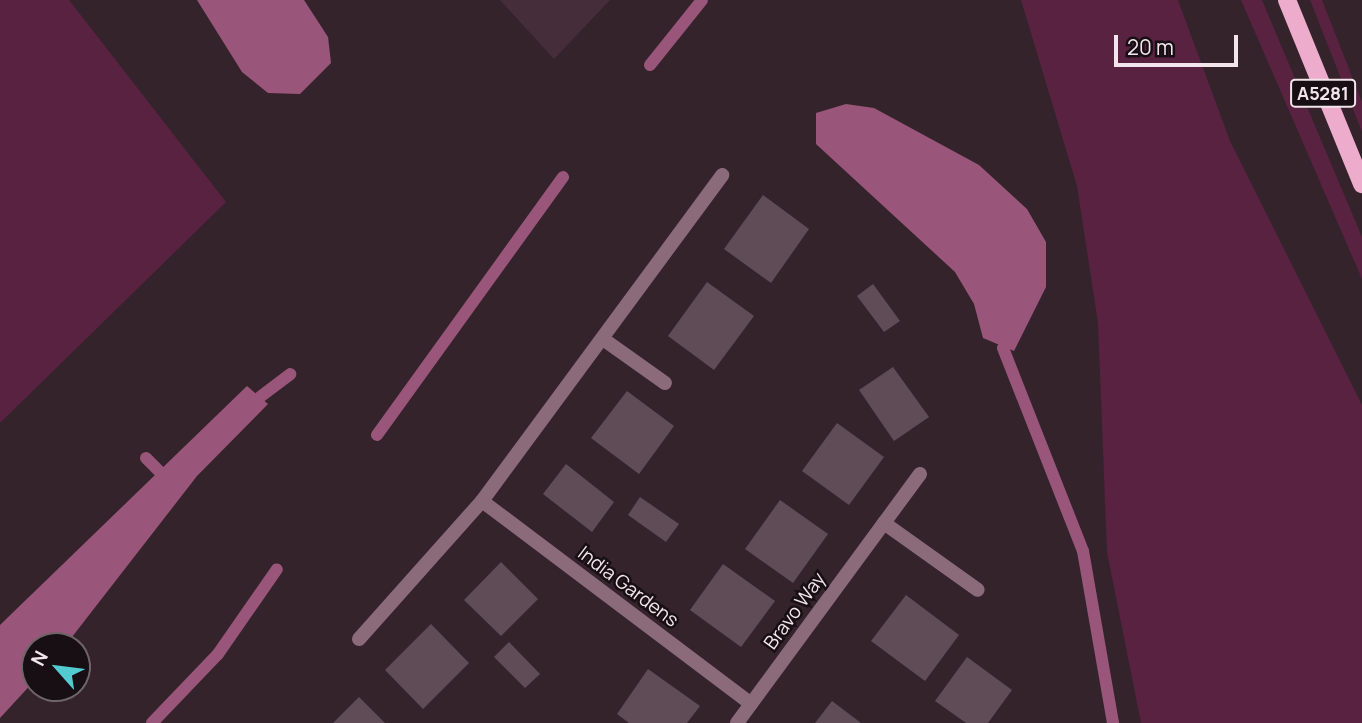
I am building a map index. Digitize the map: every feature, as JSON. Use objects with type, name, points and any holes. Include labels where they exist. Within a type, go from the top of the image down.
[{"type":"main road","name":"A5281","points":[[1287,0],[1362,184]]},
{"type":"street","points":[[359,639],[482,501],[722,175]]},
{"type":"street","points":[[603,340],[665,383]]},
{"type":"street","name":"Bravo Way","points":[[737,723],[920,474]]},
{"type":"street","name":"India Gardens","points":[[482,501],[751,704]]},
{"type":"street","points":[[884,523],[978,590]]},
{"type":"shaded area","points":[[0,0],[69,0],[226,202],[0,423]]},
{"type":"shaded area","points":[[197,0],[304,0],[328,37],[331,63],[300,94],[268,93],[242,72]]},
{"type":"shaded area","points":[[500,0],[610,0],[554,59]]},
{"type":"shaded area","points":[[1021,0],[1178,0],[1230,141],[1362,405],[1362,723],[1141,723],[1107,552],[1098,323],[1077,186]]},
{"type":"shaded area","points":[[1241,0],[1262,0],[1362,237],[1362,279]]},
{"type":"shaded area","points":[[1310,0],[1322,0],[1362,102],[1362,132]]},
{"type":"shaded area","points":[[846,104],[874,108],[979,165],[1027,209],[1046,242],[1046,287],[1014,351],[983,338],[974,304],[955,272],[816,144],[816,113]]},
{"type":"shaded area","points":[[247,386],[268,404],[197,476],[76,632],[21,632],[21,695],[0,718],[0,625]]},
{"type":"building","points":[[763,195],[809,229],[771,283],[724,249]]},
{"type":"building","points":[[707,282],[754,316],[714,370],[668,336]]},
{"type":"building","points":[[873,284],[900,321],[884,332],[857,296]]},
{"type":"building","points":[[893,367],[929,417],[894,441],[859,390]]},
{"type":"building","points":[[627,391],[674,426],[639,474],[591,438]]},
{"type":"building","points":[[837,423],[884,457],[849,505],[802,471]]},
{"type":"building","points":[[566,464],[614,502],[592,532],[543,494]]},
{"type":"building","points":[[640,497],[679,524],[666,542],[628,515]]},
{"type":"building","points":[[780,500],[828,534],[793,583],[745,549]]},
{"type":"building","points":[[501,562],[538,599],[501,636],[464,600]]},
{"type":"building","points":[[723,564],[775,601],[741,647],[690,610]]},
{"type":"building","points":[[906,595],[959,635],[925,681],[871,641]]},
{"type":"building","points":[[431,624],[469,663],[423,709],[385,670]]},
{"type":"building","points":[[509,642],[540,674],[525,688],[494,657]]},
{"type":"building","points":[[967,657],[1012,690],[988,723],[966,723],[935,701]]},
{"type":"building","points":[[648,669],[700,706],[687,723],[629,723],[617,714]]},
{"type":"building","points":[[359,697],[385,723],[333,723]]},
{"type":"building","points":[[832,701],[861,723],[815,723]]},
{"type":"waterway","points":[[650,65],[702,0]]},
{"type":"waterway","points":[[377,435],[563,177]]},
{"type":"waterway","points":[[1003,348],[1083,551],[1113,723]]},
{"type":"waterway","points":[[260,397],[290,374]]},
{"type":"waterway","points":[[146,458],[159,471]]},
{"type":"waterway","points":[[152,723],[218,654],[277,569]]}]
